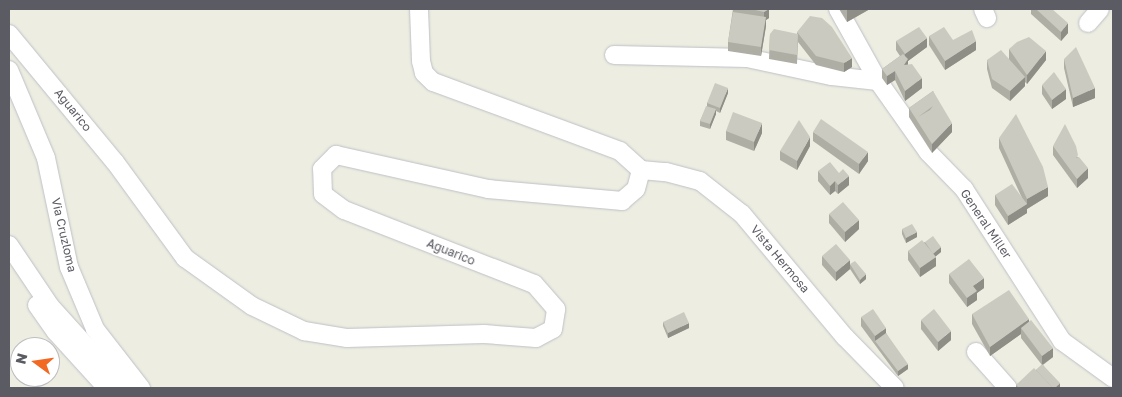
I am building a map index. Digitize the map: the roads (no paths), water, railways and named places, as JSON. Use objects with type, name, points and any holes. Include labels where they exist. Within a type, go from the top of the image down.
[{"type":"street","points":[[419,9],[421,61],[424,74],[433,82],[620,151],[641,170]]},
{"type":"street","name":"General Miller","points":[[838,9],[878,82],[928,152],[964,189],[1062,341],[1113,378]]},
{"type":"street","points":[[1088,23],[1100,9]]},
{"type":"street","name":"Aguarico","points":[[9,34],[115,162],[185,258],[252,306],[304,331],[347,338],[484,334],[536,338],[553,328],[556,309],[534,284],[344,210],[323,194],[322,170],[336,155],[488,189],[622,201],[636,189],[641,170]]},
{"type":"street","points":[[614,55],[747,58],[832,76],[878,82]]},
{"type":"street","name":"Via Cruzloma","points":[[9,70],[46,158],[69,267],[95,329],[141,388]]},
{"type":"street","name":"Vista Hermosa","points":[[641,170],[666,172],[700,181],[742,214],[845,337],[895,388]]},
{"type":"street","points":[[9,246],[50,306],[124,388]]},
{"type":"street","points":[[9,266],[56,332],[108,388]]},
{"type":"street","points":[[976,352],[1008,388]]}]
